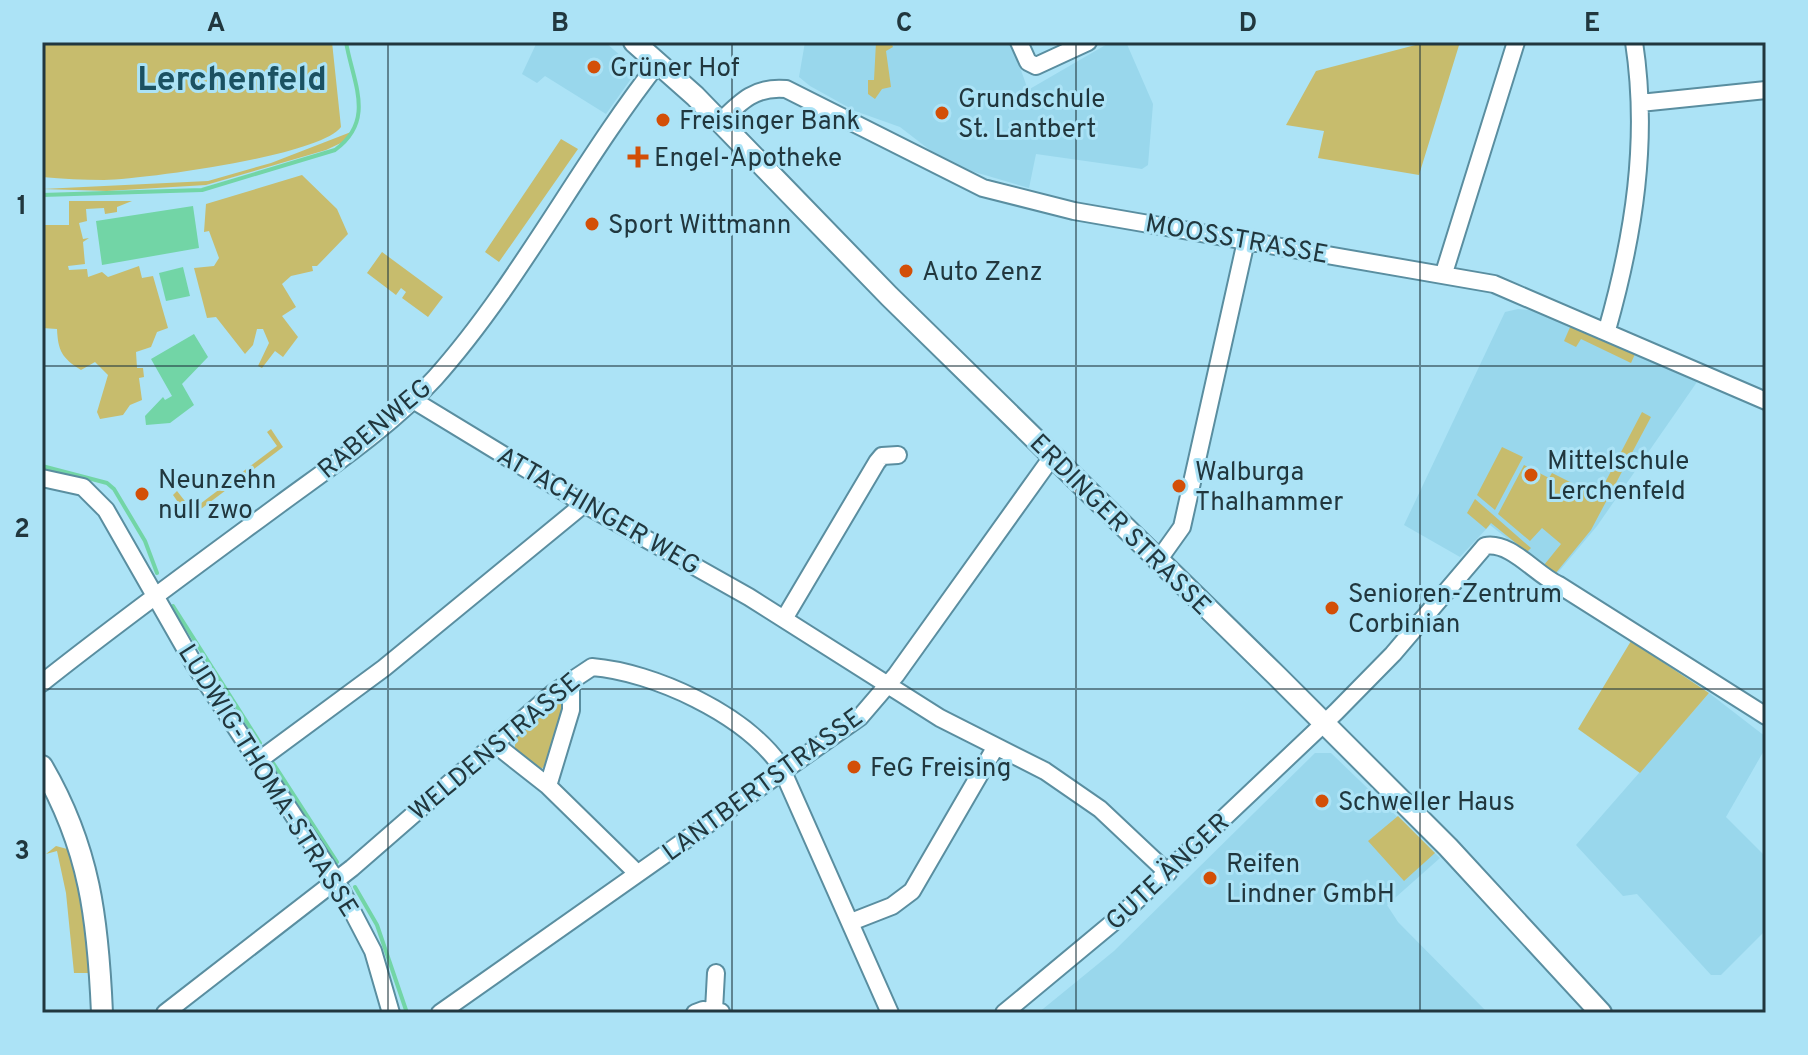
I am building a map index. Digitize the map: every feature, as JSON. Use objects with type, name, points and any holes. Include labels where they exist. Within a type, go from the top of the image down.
[{"type":"street","name":"ERDINGER STRASSE","points":[[634,42],[720,122],[1157,562],[1448,847],[1601,1013]]},
{"type":"street","points":[[1019,42],[1028,62],[1036,66],[1088,42]]},
{"type":"street","points":[[1444,273],[1516,42]]},
{"type":"street","points":[[1607,330],[1634,221],[1640,103],[1634,42]]},
{"type":"street","name":"RABENWEG","points":[[42,683],[155,595],[327,470],[413,400],[436,376],[499,293],[619,112],[659,62]]},
{"type":"street","name":"MOOSSTRASSE","points":[[720,122],[751,93],[773,87],[786,89],[874,130],[971,184],[1074,211],[1444,273],[1513,291],[1766,401]]},
{"type":"street","points":[[1640,103],[1766,90]]},
{"type":"street","points":[[1157,562],[1182,527],[1246,241]]},
{"type":"street","name":"ATTACHINGER WEG","points":[[413,400],[584,504],[784,619],[995,748],[1045,771],[1090,801],[1168,873]]},
{"type":"street","points":[[784,619],[877,462],[882,456],[898,455]]},
{"type":"street","name":"LANTBERTSTRASSE","points":[[440,1013],[851,725],[889,685],[1052,457]]},
{"type":"street","name":"LUDWIG-THOMA-STRASSE","points":[[42,478],[75,484],[96,496],[258,761],[336,880],[373,951],[391,1013]]},
{"type":"street","points":[[258,761],[384,668],[584,504]]},
{"type":"street","name":"GUTE ÄNGER","points":[[1004,1013],[1071,960],[1168,873],[1393,654],[1485,546],[1505,548],[1766,716]]},
{"type":"street","name":"WELDENSTRASSE","points":[[165,1013],[336,880],[571,679],[592,667],[654,679],[761,741],[784,773],[890,1013]]},
{"type":"street","points":[[548,786],[571,710],[571,679]]},
{"type":"street","points":[[496,745],[548,786],[637,873]]},
{"type":"street","points":[[851,922],[892,906],[912,891],[995,748]]},
{"type":"street","points":[[42,766],[73,828],[95,905],[102,1013]]},
{"type":"street","points":[[695,1013],[718,1012],[716,973]]},
{"type":"shaded area","points":[[42,42],[332,42],[341,127],[326,138],[301,147],[230,164],[125,179],[42,177]]},
{"type":"shaded area","points":[[537,42],[605,42],[630,64],[633,76],[606,114],[545,76],[537,83],[522,74]]},
{"type":"shaded area","name":"Grundschule St. Lantbert","points":[[805,42],[1011,42],[1028,90],[1109,43],[1126,42],[1153,104],[1148,165],[1142,169],[1036,154],[1029,188],[971,171],[935,154],[900,127],[855,111],[810,86],[799,77]]},
{"type":"shaded area","points":[[876,42],[891,42],[893,47],[886,51],[891,87],[882,89],[875,99],[868,94],[868,80],[874,80]]},
{"type":"shaded area","points":[[1427,42],[1460,42],[1419,175],[1318,158],[1324,131],[1286,125],[1316,71]]},
{"type":"shaded area","points":[[351,132],[343,142],[326,150],[206,185],[107,191],[42,189],[208,181],[271,163]]},
{"type":"shaded area","points":[[561,139],[578,149],[499,262],[485,252]]},
{"type":"shaded area","points":[[302,175],[337,209],[348,234],[317,266],[312,266],[313,271],[291,276],[282,284],[296,307],[282,316],[298,337],[283,357],[275,351],[262,368],[258,366],[269,343],[263,329],[257,329],[253,345],[245,354],[216,317],[207,318],[194,268],[214,266],[219,258],[209,231],[204,232],[206,204]]},
{"type":"shaded area","points":[[69,201],[132,201],[117,207],[117,212],[105,214],[104,208],[86,209],[87,221],[79,223],[83,239],[89,238],[83,242],[85,264],[68,266],[69,270],[87,269],[88,277],[102,272],[108,277],[139,266],[142,278],[153,276],[168,328],[157,332],[151,347],[136,352],[137,368],[143,368],[144,377],[139,378],[142,400],[130,405],[123,415],[100,419],[97,412],[108,375],[95,362],[81,370],[75,366],[62,353],[57,329],[42,328],[42,225],[69,225]]},
{"type":"shaded area","points":[[193,206],[199,248],[102,265],[96,221]]},
{"type":"shaded area","points":[[382,252],[443,297],[428,317],[402,298],[406,292],[401,288],[396,295],[367,273]]},
{"type":"shaded area","points":[[183,267],[190,296],[166,301],[159,273]]},
{"type":"shaded area","name":"Mittelschule Lerchenfeld","points":[[1518,309],[1538,311],[1697,382],[1597,526],[1555,576],[1490,525],[1460,557],[1404,525],[1505,312]]},
{"type":"shaded area","points":[[1571,325],[1635,354],[1631,363],[1581,339],[1576,347],[1564,341]]},
{"type":"shaded area","points":[[194,334],[208,357],[182,384],[194,405],[170,423],[146,425],[145,416],[163,397],[165,400],[172,396],[151,359]]},
{"type":"shaded area","points":[[1642,412],[1651,417],[1591,530],[1555,574],[1544,565],[1561,544],[1542,528],[1530,541],[1498,514],[1524,465],[1549,478],[1552,473],[1598,496]]},
{"type":"shaded area","points":[[271,429],[283,447],[189,518],[173,495],[177,491],[192,510],[277,446],[267,432]]},
{"type":"shaded area","points":[[1502,447],[1523,457],[1495,510],[1477,495]]},
{"type":"shaded area","points":[[1475,499],[1531,548],[1527,552],[1491,523],[1486,529],[1467,513]]},
{"type":"shaded area","points":[[1631,641],[1709,693],[1640,773],[1578,729]]},
{"type":"shaded area","points":[[1709,693],[1766,737],[1766,747],[1726,817],[1766,857],[1766,930],[1721,975],[1711,975],[1637,894],[1623,896],[1576,845]]},
{"type":"shaded area","points":[[560,698],[563,710],[545,765],[539,772],[514,753],[516,737],[554,699]]},
{"type":"shaded area","points":[[1315,753],[1331,753],[1440,858],[1387,905],[1398,922],[1488,1013],[1038,1013],[1114,951]]},
{"type":"shaded area","points":[[1398,816],[1435,853],[1404,881],[1368,841]]},
{"type":"shaded area","points":[[56,846],[71,850],[81,886],[92,973],[74,973],[66,893],[57,851],[46,854]]},
{"type":"waterway","points":[[42,195],[202,190],[335,150],[348,138],[358,113],[356,86],[346,42]]},
{"type":"waterway","points":[[42,466],[107,483],[114,489],[145,541],[157,573]]},
{"type":"waterway","points":[[173,606],[260,743]]},
{"type":"waterway","points":[[273,763],[337,862]]},
{"type":"waterway","points":[[355,887],[377,925],[407,1013]]},
{"type":"place","name":"Grüner Hof","points":[[594,67]]},
{"type":"place","name":"Grundschule St. Lantbert","points":[[942,113]]},
{"type":"place","name":"Freisinger Bank","points":[[663,120]]},
{"type":"place","name":"Engel-Apotheke","points":[[638,157]]},
{"type":"place","name":"Sport Wittmann","points":[[592,224]]},
{"type":"place","name":"Auto Zenz","points":[[906,271]]},
{"type":"place","name":"Mittelschule Lerchenfeld","points":[[1531,475]]},
{"type":"place","name":"Walburga Thalhammer","points":[[1179,486]]},
{"type":"place","name":"Neunzehn null zwo","points":[[142,494]]},
{"type":"place","name":"Senioren-Zentrum Corbinian","points":[[1332,608]]},
{"type":"place","name":"FeG Freising","points":[[854,767]]},
{"type":"place","name":"Schweller Haus","points":[[1322,801]]},
{"type":"place","name":"Reifen Lindner GmbH","points":[[1210,878]]},
{"type":"district","name":"Lerchenfeld","points":[[232,78]]}]
